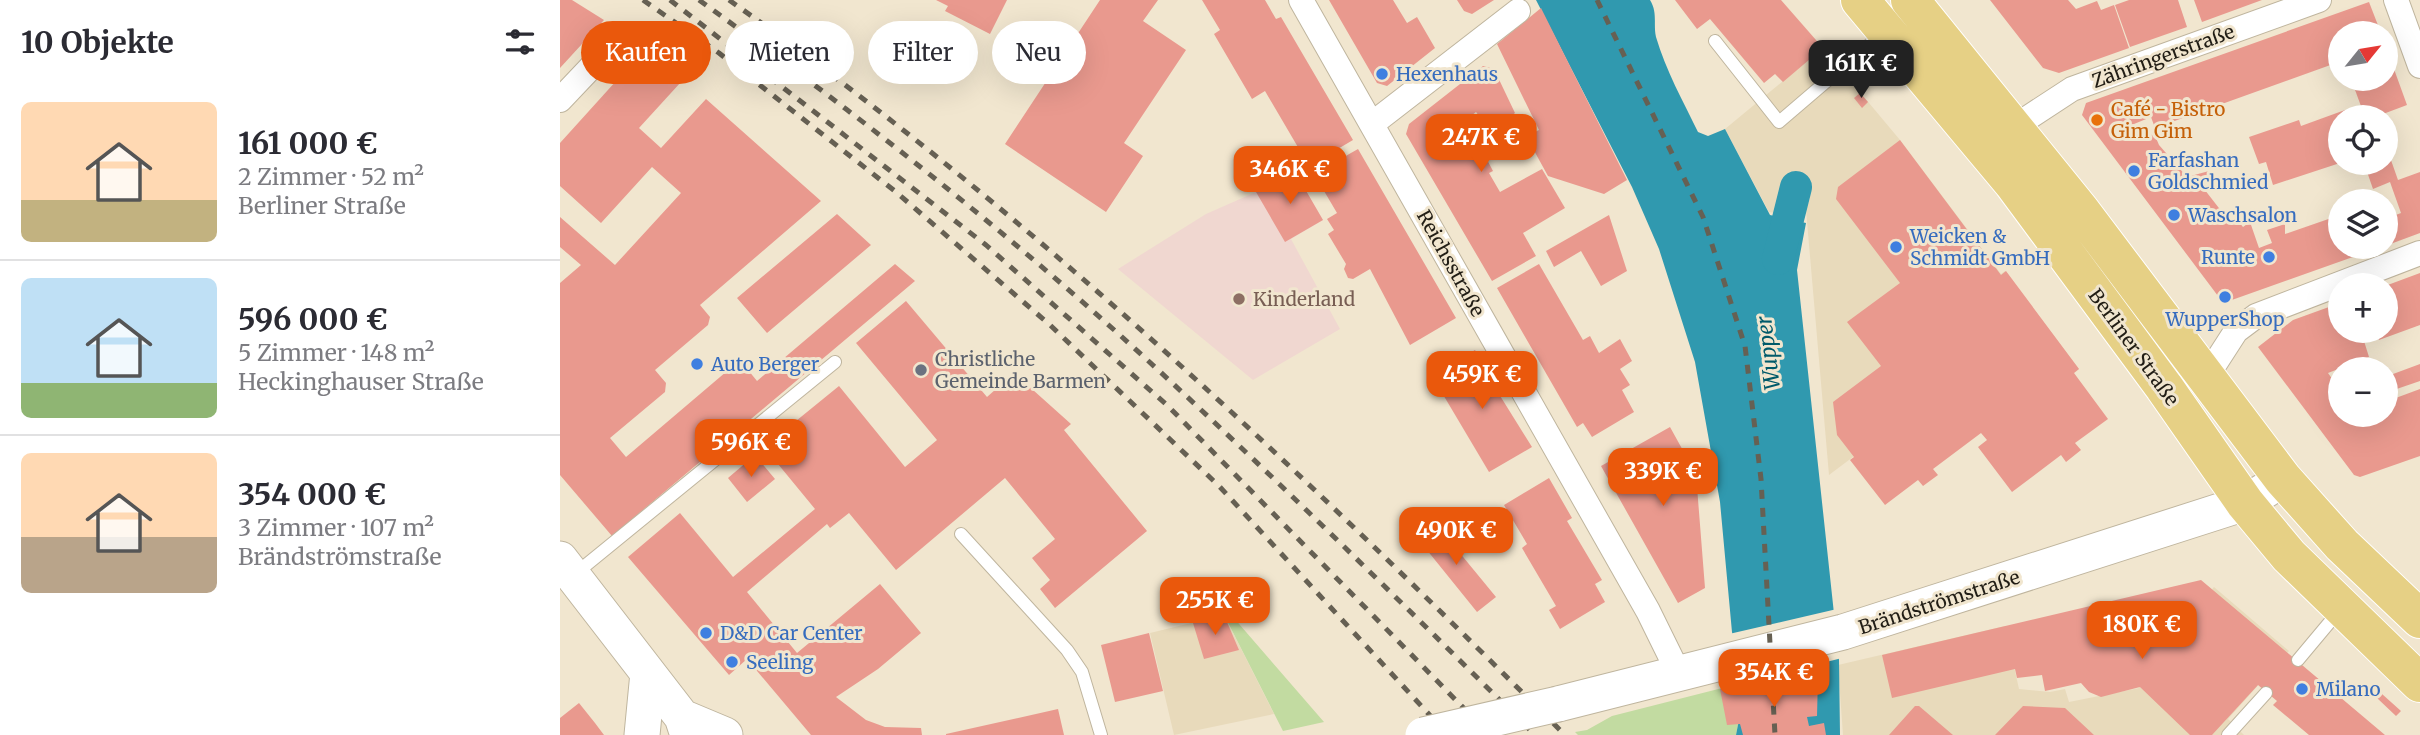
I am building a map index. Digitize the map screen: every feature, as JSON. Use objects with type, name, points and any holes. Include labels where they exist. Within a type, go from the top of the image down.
[{"type":"main road","name":"Berliner Straße","points":[[1860,0],[2012,183],[2165,387],[2245,503],[2289,556],[2420,683]]},
{"type":"main road","name":"Berliner Straße","points":[[1910,0],[2089,220],[2205,379],[2283,480],[2342,545],[2420,619]]},
{"type":"main road","name":"Brändströmstraße","points":[[1423,735],[1843,632],[2245,503],[2283,480]]},
{"type":"main road","points":[[567,567],[685,726],[725,735]]},
{"type":"main road","points":[[642,735],[648,673]]},
{"type":"street","name":"Reichsstraße","points":[[1301,0],[1648,611],[1679,674]]},
{"type":"street","name":"Zähringerstraße","points":[[2014,127],[2073,89],[2319,0]]},
{"type":"street","points":[[2396,0],[2418,53]]},
{"type":"street","points":[[1372,124],[1518,11]]},
{"type":"street","points":[[560,100],[581,78]]},
{"type":"street","points":[[2205,379],[2236,331],[2256,316],[2420,253]]},
{"type":"lane","points":[[1715,41],[1779,122],[1886,31]]},
{"type":"lane","points":[[567,567],[835,362]]},
{"type":"lane","points":[[961,534],[1067,650],[1082,673],[1101,735]]},
{"type":"lane","points":[[2298,660],[2342,608]]},
{"type":"lane","points":[[2228,735],[2266,692]]},
{"type":"shaded area","name":"Weicken & Schmidt GmbH","points":[[1823,48],[1900,140],[2001,274],[2005,271],[2079,369],[2003,428],[1962,375],[1829,475],[1806,210],[1810,198],[1807,190],[1787,186],[1782,189],[1774,213],[1769,212],[1725,129]]},
{"type":"shaded area","name":"Kinderland","points":[[1294,170],[1323,220],[1291,239],[1340,329],[1253,380],[1118,269],[1206,214],[1256,192]]},
{"type":"shaded area","points":[[2214,587],[2289,651],[2228,719],[2244,735],[1843,735],[1838,665],[2005,626],[2019,689],[2050,692],[2065,689],[2069,702],[2139,688],[2135,680]]},
{"type":"shaded area","points":[[1224,615],[1274,714],[1174,735],[1150,633]]},
{"type":"green space","points":[[1214,595],[1324,722],[1283,731]]},
{"type":"green space","points":[[1742,683],[1744,694],[1736,735],[1578,735],[1575,732],[1587,730],[1612,716]]},
{"type":"water","name":"Wupper","points":[[1536,0],[1650,0],[1654,9],[1655,32],[1660,50],[1698,132],[1708,136],[1725,129],[1770,215],[1806,223],[1797,270],[1839,660],[1840,735],[1736,735],[1744,694],[1732,632],[1720,502],[1695,362],[1659,249],[1632,187]]},
{"type":"pier","points":[[1837,609],[1842,658],[1739,684],[1729,634]]},
{"type":"building","points":[[560,0],[572,0],[604,20],[581,21],[581,45],[560,68]]},
{"type":"building","points":[[936,0],[1007,0],[996,21],[992,21],[990,34],[978,28],[978,21],[965,21],[945,11],[948,6]]},
{"type":"building","points":[[1100,0],[1158,0],[1143,21],[1186,50],[1124,143],[1143,156],[1106,212],[1005,144],[1045,84],[1086,84],[1086,21]]},
{"type":"building","points":[[1202,0],[1265,0],[1276,19],[1281,17],[1353,140],[1309,166],[1265,91],[1252,99],[1214,34],[1220,30]]},
{"type":"building","points":[[1329,0],[1393,0],[1407,23],[1417,17],[1435,48],[1387,86],[1377,83]]},
{"type":"building","points":[[1457,0],[1494,0],[1472,14],[1464,11]]},
{"type":"building","points":[[1675,0],[1781,0],[1823,48],[1783,82],[1775,74],[1764,83],[1710,19],[1697,29]]},
{"type":"building","points":[[1990,0],[2068,0],[2076,9],[2097,1],[2101,10],[2114,5],[2129,48],[2059,73],[2043,68]]},
{"type":"building","points":[[2129,0],[2178,0],[2187,27],[2130,47],[2115,5]]},
{"type":"building","points":[[2194,0],[2262,0],[2202,22]]},
{"type":"building","points":[[2369,2],[2376,21],[2328,21],[2328,66],[2155,128],[2151,117],[2134,124],[2145,140],[2154,133],[2159,145],[2187,177],[2209,171],[2212,182],[2201,185],[2229,221],[2235,217],[2243,227],[2250,222],[2259,248],[2272,243],[2267,230],[2285,224],[2285,234],[2328,219],[2328,259],[2347,259],[2229,301],[2221,300],[2082,115],[2086,103]]},
{"type":"building","points":[[1541,8],[1627,180],[1604,194],[1548,176],[1526,136],[1539,130],[1497,44]]},
{"type":"building","points":[[1483,66],[1494,69],[1515,113],[1491,132],[1476,112],[1466,120],[1493,171],[1489,173],[1500,192],[1542,169],[1565,208],[1523,233],[1536,256],[1492,281],[1406,134],[1409,124]]},
{"type":"building","points":[[2398,80],[2407,105],[2398,108],[2398,105],[2361,105],[2355,91],[2398,91]]},
{"type":"building","points":[[613,84],[679,84],[639,128],[661,148],[706,99],[821,201],[700,305],[710,317],[708,325],[655,370],[666,383],[665,392],[610,438],[626,457],[740,360],[757,381],[895,264],[915,281],[612,536],[560,475],[560,283],[581,265],[560,247],[560,217],[615,265],[681,193],[652,167],[601,223],[560,186],[560,143]]},
{"type":"building","points":[[1860,93],[1868,102],[1862,108],[1854,98]]},
{"type":"building","points":[[2328,116],[2328,167],[2273,185],[2266,162],[2259,164],[2249,137],[2299,120],[2301,126]]},
{"type":"building","points":[[1900,140],[2001,275],[2006,271],[2079,369],[2074,373],[2108,419],[2075,443],[2081,450],[2066,462],[2061,455],[2012,492],[1978,447],[1987,440],[1981,433],[1933,469],[1938,475],[1923,486],[1918,480],[1885,505],[1850,460],[1854,457],[1837,435],[1833,402],[1881,366],[1847,322],[1900,283],[1836,199],[1838,187]]},
{"type":"building","points":[[1358,149],[1456,318],[1410,345],[1370,269],[1353,279],[1348,278],[1344,269],[1346,264],[1328,234],[1334,230],[1327,219],[1337,213],[1314,174]]},
{"type":"building","points":[[1294,170],[1323,220],[1285,242],[1256,192]]},
{"type":"building","points":[[2420,172],[2420,233],[2398,241],[2398,214],[2401,213],[2398,189],[2392,189],[2390,182],[2373,189],[2368,175],[2396,175],[2398,180]]},
{"type":"building","points":[[837,214],[871,245],[767,333],[737,298]]},
{"type":"building","points":[[1609,215],[1627,271],[1601,286],[1581,251],[1554,267],[1546,251]]},
{"type":"building","points":[[1539,264],[1583,340],[1590,336],[1599,353],[1620,339],[1632,361],[1620,369],[1630,385],[1622,390],[1634,412],[1592,437],[1583,423],[1577,427],[1497,288]]},
{"type":"building","points":[[2420,273],[2420,325],[2398,333],[2398,281]]},
{"type":"building","points":[[906,301],[987,397],[1014,373],[1071,424],[1064,430],[1147,531],[1055,608],[1040,589],[1050,580],[1032,558],[1055,539],[1005,478],[896,570],[849,513],[830,528],[827,524],[747,592],[797,653],[880,584],[921,633],[878,669],[836,697],[866,720],[885,727],[921,728],[922,735],[811,735],[747,659],[729,675],[628,557],[680,513],[733,577],[815,509],[764,447],[839,386],[905,467],[937,440],[856,343]]},
{"type":"building","points":[[2328,307],[2328,343],[2365,343],[2369,357],[2328,357],[2328,427],[2398,427],[2398,397],[2420,389],[2420,456],[2360,477],[2354,475],[2258,347],[2293,320]]},
{"type":"building","points":[[1475,350],[1486,369],[1484,370],[1532,447],[1489,472],[1432,376]]},
{"type":"building","points":[[2420,364],[2420,381],[2398,389],[2398,372]]},
{"type":"building","points":[[1670,427],[1696,474],[1705,588],[1678,603],[1601,466]]},
{"type":"building","points":[[755,455],[775,479],[747,502],[728,478]]},
{"type":"building","points":[[1549,478],[1572,518],[1567,521],[1602,580],[1595,584],[1605,602],[1560,629],[1549,610],[1556,606],[1522,548],[1527,544],[1504,505]]},
{"type":"building","points":[[1436,524],[1496,597],[1477,612],[1414,534]]},
{"type":"building","points":[[2201,580],[2385,735],[2309,735],[2273,705],[2277,701],[2258,685],[2212,735],[2190,735],[2140,687],[2101,697],[2089,692],[2081,683],[2045,691],[2042,675],[2017,678],[2015,669],[1892,698],[1882,655]]},
{"type":"building","points":[[1224,615],[1239,650],[1204,659],[1193,623]]},
{"type":"building","points":[[1149,633],[1163,691],[1115,702],[1101,645]]},
{"type":"building","points":[[1789,678],[1818,678],[1817,716],[1807,717],[1809,726],[1824,723],[1826,735],[1743,735],[1740,724],[1727,725],[1720,689],[1747,682],[1749,689],[1789,687]]},
{"type":"building","points":[[2382,694],[2401,711],[2396,716],[2377,698]]},
{"type":"building","points":[[579,703],[604,735],[560,735],[560,718]]},
{"type":"building","points":[[1915,706],[1919,706],[1953,735],[1889,735]]},
{"type":"building","points":[[2023,706],[2065,708],[2094,735],[1995,735]]},
{"type":"building","points":[[1058,709],[1064,735],[946,735],[946,734]]},
{"type":"waterway","points":[[1778,259],[1796,187]]},
{"type":"railway","points":[[643,0],[719,53],[896,192],[1050,325],[1219,486],[1448,735]]},
{"type":"railway","points":[[670,0],[986,245],[1168,406],[1490,735]]},
{"type":"railway","points":[[699,0],[811,82],[920,167],[1080,300],[1285,490],[1535,735]]},
{"type":"railway","points":[[729,0],[841,82],[951,168],[1163,350],[1367,540],[1565,735]]},
{"type":"railway","points":[[1597,0],[1703,217],[1745,346],[1761,479],[1775,735]]},
{"type":"place","name":"Hexenhaus","points":[[1382,74]]},
{"type":"place","name":"Café - Bistro Gim Gim","points":[[2097,120]]},
{"type":"place","name":"Farfashan Goldschmied","points":[[2134,171]]},
{"type":"place","name":"Waschsalon","points":[[2174,215]]},
{"type":"place","name":"Weicken & Schmidt GmbH","points":[[1896,247]]},
{"type":"place","name":"Runte","points":[[2269,257]]},
{"type":"place","name":"WupperShop","points":[[2225,297]]},
{"type":"place","name":"Kinderland","points":[[1239,299]]},
{"type":"place","name":"Auto Berger","points":[[697,364]]},
{"type":"place","name":"Christliche Gemeinde Barmen","points":[[921,370]]},
{"type":"place","name":"D&D Car Center","points":[[706,633]]},
{"type":"place","name":"Seeling","points":[[732,662]]},
{"type":"place","name":"Milano","points":[[2302,689]]}]
